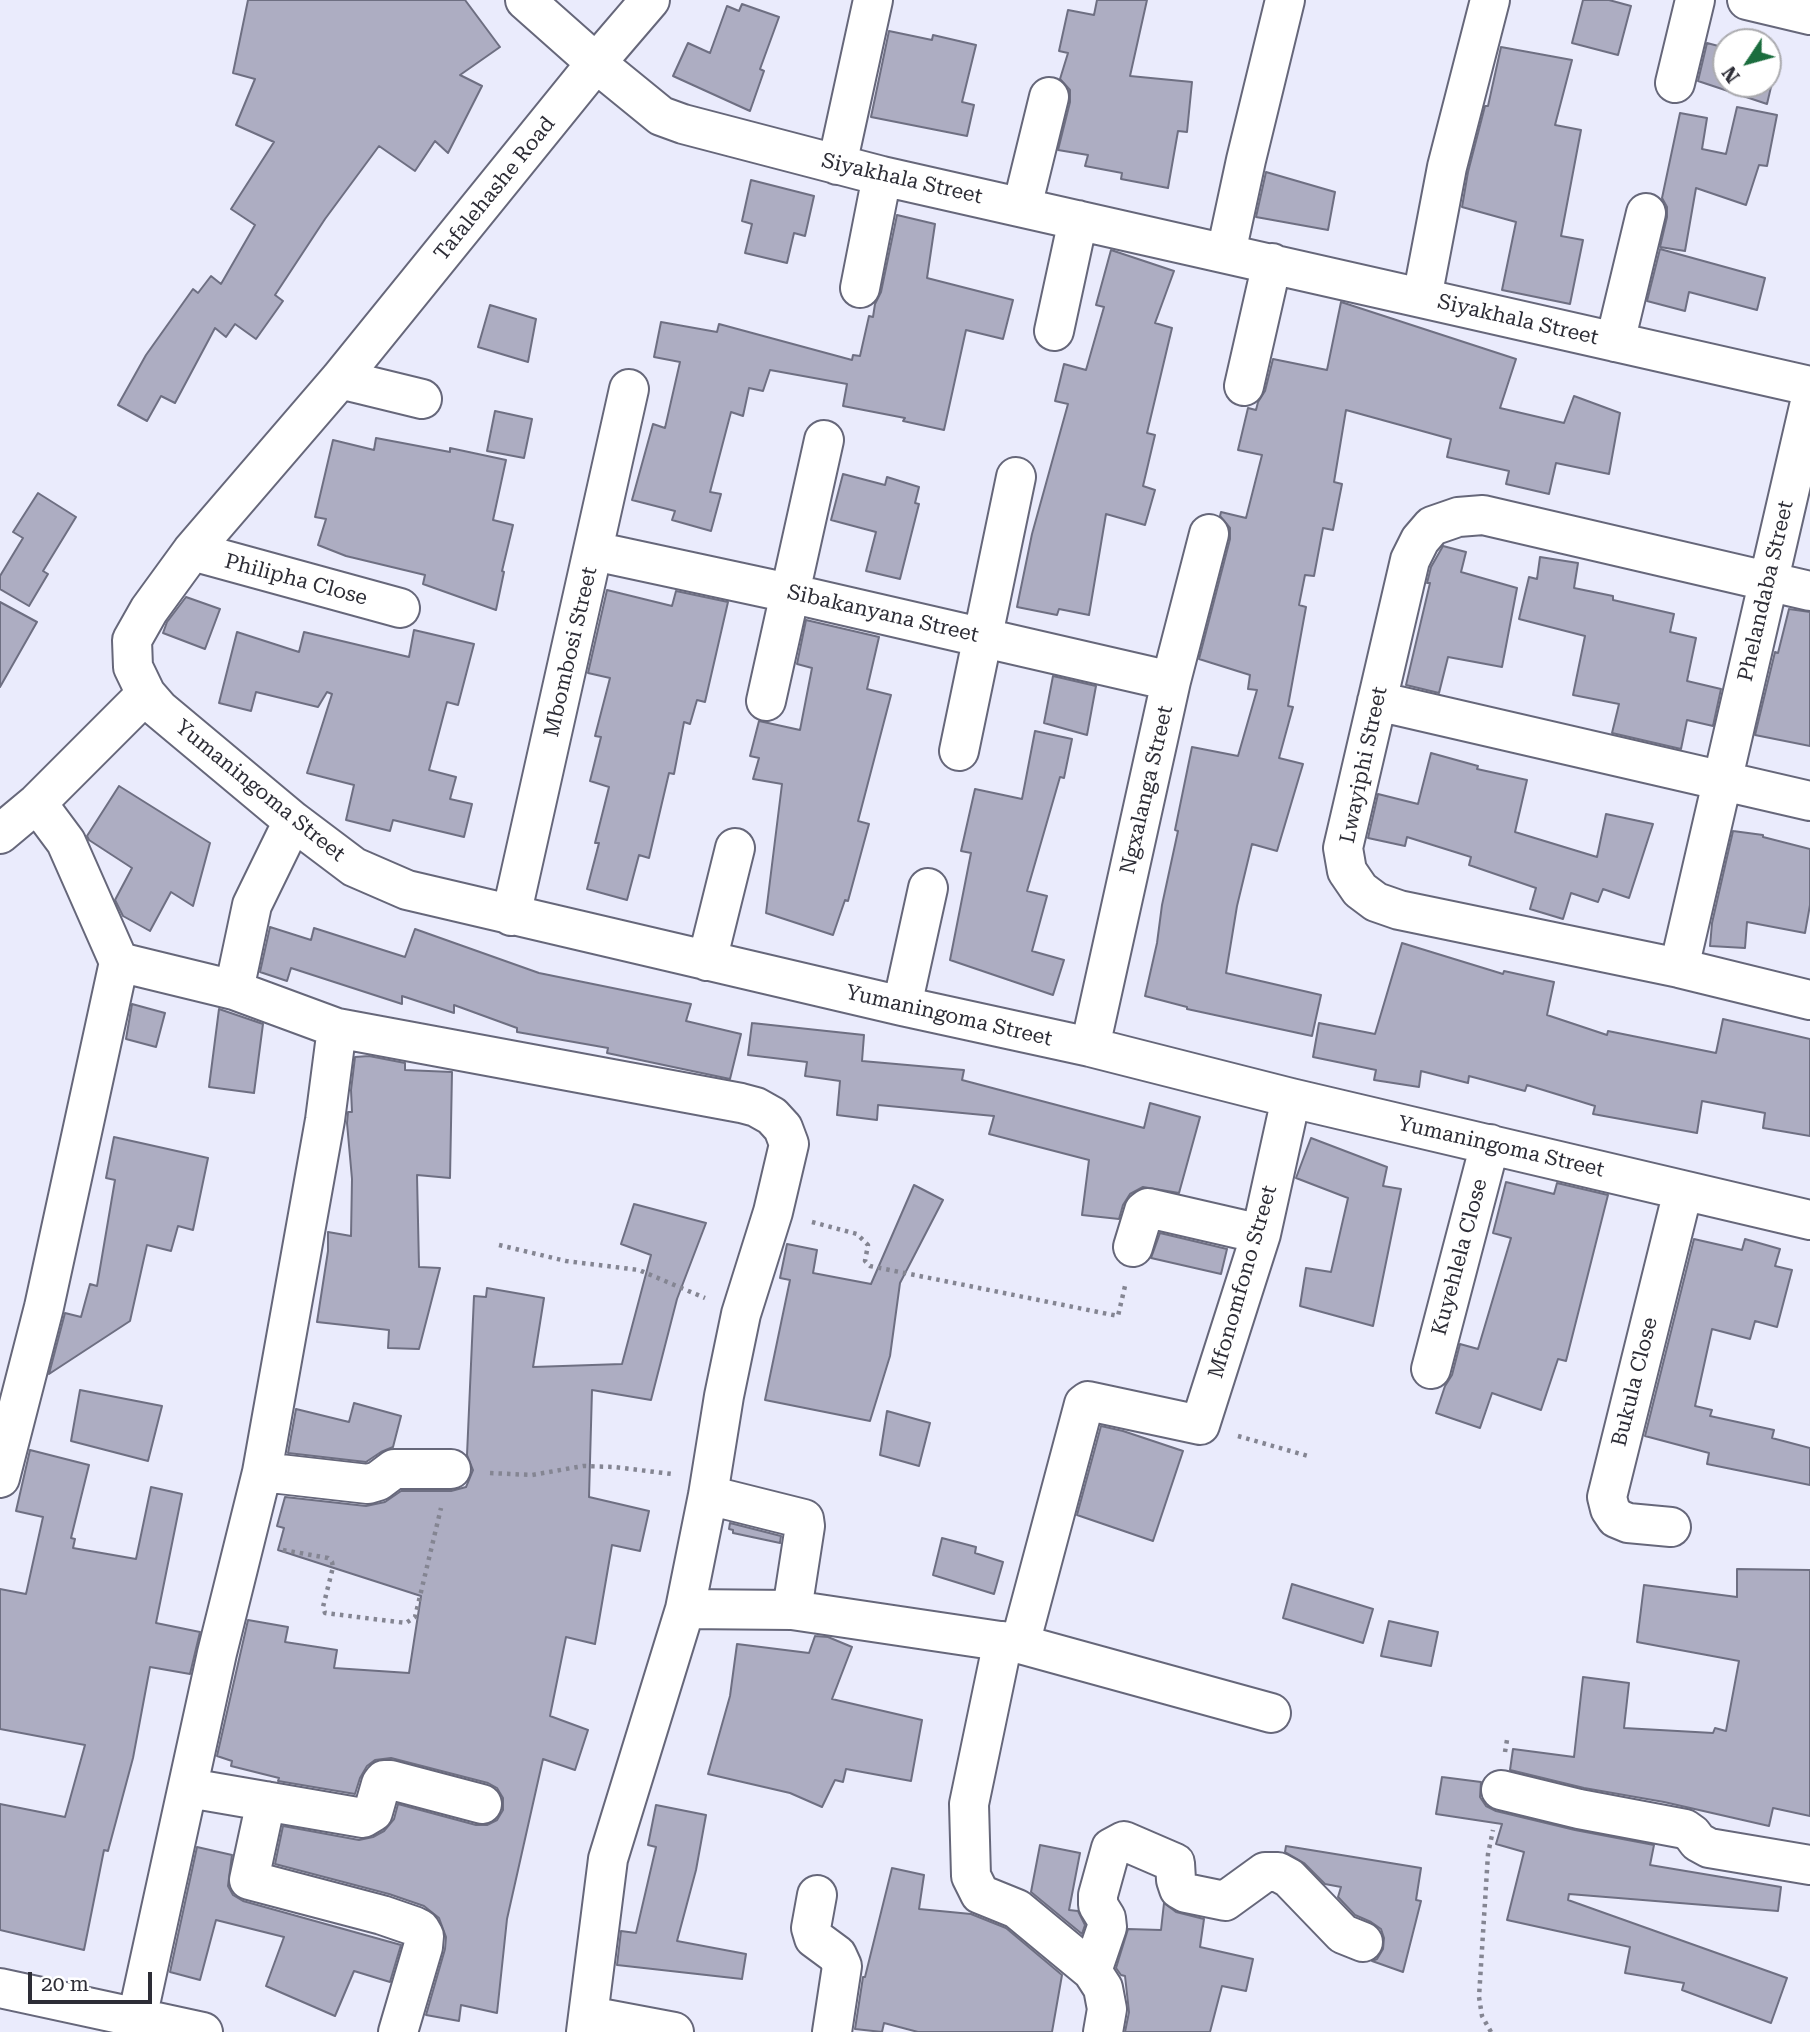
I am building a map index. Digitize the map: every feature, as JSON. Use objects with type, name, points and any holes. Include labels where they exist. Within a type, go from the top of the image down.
[{"type":"street","name":"Siyakhala Street","points":[[525,0],[661,116],[683,124],[882,176],[1810,386]]},
{"type":"street","name":"Tafalehashe Road","points":[[146,694],[133,667],[132,640],[149,610],[192,551],[340,379],[650,0]]},
{"type":"street","points":[[837,165],[873,0]]},
{"type":"street","points":[[1422,298],[1447,167],[1490,0]]},
{"type":"street","points":[[1675,83],[1695,0]]},
{"type":"street","points":[[1746,0],[1810,15]]},
{"type":"street","points":[[1226,253],[1285,4]]},
{"type":"street","points":[[1023,208],[1049,97]]},
{"type":"street","points":[[860,288],[882,176]]},
{"type":"street","points":[[1615,342],[1646,213]]},
{"type":"street","points":[[1054,331],[1078,220]]},
{"type":"street","points":[[1244,386],[1272,263]]},
{"type":"street","points":[[340,379],[422,399]]},
{"type":"street","name":"Mbombosi Street","points":[[512,916],[629,389]]},
{"type":"street","name":"Phelandaba Street","points":[[1679,968],[1810,402]]},
{"type":"street","points":[[766,701],[824,440]]},
{"type":"street","points":[[959,751],[1016,477]]},
{"type":"street","name":"Lwayiphi Street","points":[[1810,592],[1483,515],[1458,517],[1432,526],[1420,540],[1410,560],[1343,848],[1348,871],[1360,890],[1376,902],[1399,910],[1679,968],[1810,1000]]},
{"type":"street","name":"Ngxalanga Street","points":[[1090,1047],[1171,681],[1209,534]]},
{"type":"street","name":"Philipha Close","points":[[192,551],[400,608]]},
{"type":"street","name":"Sibakanyana Street","points":[[593,551],[1171,681]]},
{"type":"street","points":[[0,834],[37,803],[146,694]]},
{"type":"street","name":"Yumaningoma Street","points":[[146,694],[159,709],[293,821],[354,867],[407,890],[902,1006],[1090,1047],[1292,1098],[1810,1220]]},
{"type":"street","points":[[1377,701],[1810,801]]},
{"type":"street","points":[[0,1478],[44,1307],[119,962],[66,842],[37,803]]},
{"type":"street","points":[[234,990],[252,905],[293,821]]},
{"type":"street","points":[[707,961],[735,848]]},
{"type":"street","points":[[902,1006],[928,888]]},
{"type":"street","points":[[119,962],[234,990],[337,1028],[756,1107],[772,1116],[783,1128],[789,1144],[773,1212],[741,1314],[685,1609],[608,1859],[588,2024],[674,2032]]},
{"type":"street","points":[[136,2024],[217,1653],[262,1472],[325,1120],[337,1028]]},
{"type":"street","name":"Mfonomfono Street","points":[[1200,1425],[1261,1234],[1292,1098]]},
{"type":"street","name":"Kuyehlela Close","points":[[1431,1369],[1490,1144]]},
{"type":"street","name":"Bukula Close","points":[[1671,1527],[1628,1523],[1616,1518],[1607,1497],[1682,1191]]},
{"type":"street","points":[[1133,1247],[1147,1208],[1261,1234]]},
{"type":"street","points":[[1103,2032],[1107,2009],[1103,1988],[1092,1971],[1017,1909],[980,1894],[971,1876],[969,1804],[1011,1642],[1084,1404],[1088,1401],[1200,1425]]},
{"type":"street","points":[[262,1472],[368,1484],[378,1481],[394,1469],[451,1469]]},
{"type":"street","points":[[709,1488],[803,1519],[805,1526],[792,1611]]},
{"type":"street","points":[[685,1609],[792,1611],[1011,1642],[1271,1713]]},
{"type":"street","points":[[189,1787],[363,1818],[373,1812],[384,1780],[482,1804]]},
{"type":"street","points":[[1501,1790],[1579,1810],[1685,1829],[1698,1842],[1709,1848],[1810,1865]]},
{"type":"street","points":[[267,1801],[249,1880],[414,1926],[424,1936],[398,2032]]},
{"type":"street","points":[[1092,1971],[1107,1927],[1106,1918],[1098,1905],[1098,1895],[1111,1848],[1124,1841],[1175,1863],[1179,1889],[1186,1893],[1225,1900],[1265,1872],[1278,1872],[1289,1878],[1343,1934],[1363,1941]]},
{"type":"street","points":[[817,1895],[811,1928],[814,1938],[837,1955],[842,1966],[832,2032]]},
{"type":"street","points":[[0,1988],[136,2024],[203,2032]]},
{"type":"path","points":[[773,1212],[857,1234],[867,1245],[865,1261],[870,1266],[1118,1316],[1133,1247]]},
{"type":"path","points":[[499,1245],[566,1261],[639,1270],[741,1314]]},
{"type":"path","points":[[1200,1425],[1308,1456]]},
{"type":"path","points":[[244,1543],[328,1558],[333,1567],[323,1607],[325,1613],[406,1623],[415,1617],[451,1469],[532,1475],[583,1466],[614,1467],[709,1488]]},
{"type":"path","points":[[1491,2032],[1482,2016],[1479,1997],[1488,1854],[1501,1790],[1507,1740]]},
{"type":"building","points":[[248,0],[465,0],[500,47],[460,75],[482,86],[448,153],[435,141],[415,171],[379,146],[325,219],[275,295],[283,301],[256,339],[235,324],[226,337],[215,328],[175,403],[161,396],[147,421],[118,405],[146,355],[193,289],[198,293],[211,276],[221,284],[255,225],[231,209],[274,142],[236,125],[255,79],[233,73]]},
{"type":"building","points":[[1097,0],[1147,0],[1130,76],[1192,82],[1187,132],[1178,131],[1168,188],[1121,179],[1122,173],[1085,166],[1088,155],[1058,150],[1070,102],[1070,90],[1060,79],[1068,53],[1059,51],[1068,10],[1094,15]]},
{"type":"building","points":[[1583,0],[1609,0],[1631,6],[1618,55],[1572,43]]},
{"type":"building","points":[[742,4],[779,17],[760,69],[764,71],[750,111],[673,76],[688,43],[710,53],[727,6],[739,11]]},
{"type":"building","points":[[889,31],[932,40],[933,35],[976,45],[962,102],[974,105],[967,136],[871,117]]},
{"type":"building","points":[[1707,43],[1712,44],[1712,86],[1698,81]]},
{"type":"building","points":[[1501,47],[1572,60],[1555,125],[1581,130],[1561,236],[1583,240],[1570,304],[1502,290],[1516,222],[1462,207],[1468,172],[1485,106],[1488,106]]},
{"type":"building","points":[[1749,98],[1768,98],[1767,104]]},
{"type":"building","points":[[1737,107],[1777,115],[1767,166],[1759,165],[1746,205],[1696,188],[1685,251],[1660,247],[1667,217],[1667,207],[1662,198],[1680,113],[1707,118],[1702,149],[1726,154]]},
{"type":"building","points":[[1266,172],[1335,192],[1328,230],[1256,217]]},
{"type":"building","points":[[751,180],[814,196],[805,236],[794,233],[787,263],[745,253],[752,224],[742,221]]},
{"type":"building","points":[[897,215],[935,224],[927,278],[1013,300],[1003,339],[966,330],[944,430],[903,421],[905,418],[843,406],[847,384],[770,370],[763,391],[749,388],[743,416],[731,412],[710,492],[721,494],[711,531],[672,520],[675,511],[632,500],[653,424],[665,428],[680,362],[654,357],[661,322],[717,332],[719,324],[852,360],[853,355],[860,356],[869,316],[873,317],[881,292]]},
{"type":"building","points":[[1660,249],[1765,278],[1757,310],[1689,292],[1685,311],[1647,301]]},
{"type":"building","points":[[1111,250],[1174,271],[1155,323],[1172,328],[1147,433],[1155,435],[1143,486],[1155,490],[1145,525],[1106,514],[1089,615],[1059,609],[1057,615],[1017,607],[1032,534],[1068,404],[1055,401],[1064,364],[1086,370],[1104,307],[1096,305]]},
{"type":"building","points":[[1341,302],[1516,359],[1500,408],[1564,423],[1574,396],[1620,413],[1609,474],[1556,463],[1549,494],[1506,484],[1509,471],[1447,457],[1451,439],[1346,410],[1334,482],[1342,484],[1333,530],[1323,528],[1314,576],[1305,575],[1299,605],[1306,607],[1288,706],[1293,707],[1279,758],[1303,764],[1277,851],[1252,844],[1237,906],[1226,973],[1321,995],[1312,1036],[1187,1009],[1145,996],[1192,747],[1238,756],[1257,690],[1248,689],[1250,675],[1199,659],[1230,539],[1230,528],[1220,516],[1221,512],[1246,518],[1262,455],[1238,450],[1248,408],[1256,410],[1265,391],[1273,359],[1327,370]]},
{"type":"building","points":[[490,305],[536,319],[528,362],[478,347]]},
{"type":"building","points":[[495,411],[532,419],[524,458],[487,451]]},
{"type":"building","points":[[376,438],[450,452],[450,448],[506,460],[493,520],[513,525],[496,610],[423,584],[425,575],[346,556],[318,545],[326,519],[315,517],[333,440],[374,450]]},
{"type":"building","points":[[843,474],[885,485],[887,477],[919,487],[915,503],[919,504],[900,579],[866,571],[876,532],[831,520]]},
{"type":"building","points":[[38,493],[76,517],[43,571],[48,574],[29,606],[0,589],[0,576],[23,538],[13,532]]},
{"type":"building","points":[[1443,546],[1466,552],[1461,572],[1517,588],[1502,667],[1448,657],[1439,693],[1406,685],[1430,583],[1427,583],[1431,567]]},
{"type":"building","points":[[1540,557],[1578,563],[1574,588],[1674,614],[1670,632],[1696,638],[1687,681],[1721,689],[1713,726],[1687,720],[1681,749],[1612,733],[1619,704],[1573,695],[1585,636],[1519,619],[1529,577],[1537,579]]},
{"type":"building","points":[[607,590],[672,606],[676,591],[728,602],[705,702],[697,700],[690,724],[684,722],[674,774],[669,773],[649,858],[639,855],[627,900],[587,889],[609,787],[590,781],[601,737],[595,736],[610,678],[588,673]]},
{"type":"building","points":[[186,597],[220,609],[205,649],[163,633],[167,622]]},
{"type":"building","points":[[0,602],[37,622],[0,687]]},
{"type":"building","points":[[1789,609],[1810,612],[1810,746],[1755,735],[1775,652],[1778,653]]},
{"type":"building","points":[[806,620],[879,637],[867,689],[891,695],[858,821],[869,824],[848,901],[845,900],[833,935],[766,913],[782,784],[753,779],[759,758],[750,756],[759,721],[800,730],[812,668],[797,664]]},
{"type":"building","points":[[414,630],[474,644],[458,705],[447,702],[429,770],[456,777],[450,799],[472,804],[464,837],[393,820],[390,831],[346,820],[354,785],[307,773],[332,694],[327,692],[318,707],[256,692],[251,711],[219,703],[237,632],[299,652],[304,632],[409,657]]},
{"type":"building","points":[[1053,676],[1096,686],[1087,735],[1044,723]]},
{"type":"building","points":[[1035,731],[1072,739],[1064,778],[1060,777],[1027,891],[1047,896],[1032,951],[1064,960],[1053,995],[950,960],[971,853],[961,851],[975,789],[1022,799]]},
{"type":"building","points":[[1431,753],[1478,766],[1477,769],[1527,780],[1515,832],[1597,857],[1606,814],[1653,824],[1629,898],[1603,889],[1598,902],[1571,893],[1563,919],[1530,909],[1536,888],[1469,865],[1471,857],[1407,837],[1405,846],[1368,838],[1378,794],[1418,804]]},
{"type":"building","points":[[119,786],[210,843],[193,906],[171,892],[150,931],[123,916],[115,900],[132,868],[89,840],[87,836]]},
{"type":"building","points":[[1733,831],[1763,835],[1810,849],[1810,905],[1805,933],[1747,922],[1745,948],[1710,946],[1712,923]]},
{"type":"building","points":[[270,927],[311,940],[314,928],[405,957],[415,929],[539,973],[691,1004],[686,1021],[741,1034],[730,1079],[607,1053],[608,1048],[517,1032],[517,1028],[454,1005],[454,1013],[402,996],[402,1004],[291,968],[287,981],[260,972]]},
{"type":"building","points":[[1402,943],[1503,974],[1504,971],[1554,982],[1547,1015],[1607,1035],[1608,1031],[1716,1053],[1723,1019],[1810,1039],[1810,1136],[1763,1128],[1765,1113],[1702,1101],[1697,1133],[1593,1114],[1595,1106],[1527,1085],[1525,1091],[1469,1076],[1468,1083],[1421,1071],[1419,1087],[1374,1080],[1376,1070],[1313,1057],[1319,1023],[1375,1034]]},
{"type":"building","points":[[132,1004],[165,1013],[156,1047],[126,1039]]},
{"type":"building","points":[[219,1009],[263,1024],[254,1093],[209,1087]]},
{"type":"building","points":[[752,1023],[864,1035],[862,1061],[964,1070],[962,1080],[1144,1128],[1150,1103],[1200,1117],[1179,1193],[1143,1187],[1130,1194],[1119,1219],[1082,1215],[1089,1160],[989,1134],[994,1116],[878,1105],[877,1120],[837,1115],[840,1081],[805,1076],[807,1062],[748,1055]]},
{"type":"building","points":[[369,1056],[405,1063],[405,1070],[452,1072],[450,1178],[417,1175],[419,1267],[440,1268],[419,1349],[388,1348],[389,1330],[317,1322],[328,1251],[328,1232],[351,1236],[352,1179],[348,1112],[352,1112],[351,1090],[355,1057]]},
{"type":"building","points":[[114,1137],[208,1158],[193,1230],[178,1226],[171,1251],[147,1245],[130,1321],[49,1374],[65,1313],[81,1317],[90,1284],[97,1286],[115,1180],[106,1178]]},
{"type":"building","points":[[1311,1138],[1387,1167],[1383,1186],[1401,1189],[1373,1326],[1300,1306],[1306,1268],[1331,1272],[1348,1198],[1296,1178]]},
{"type":"building","points":[[1506,1182],[1554,1194],[1557,1183],[1608,1195],[1566,1361],[1558,1359],[1541,1410],[1492,1393],[1480,1428],[1436,1413],[1445,1386],[1452,1375],[1460,1344],[1478,1349],[1511,1238],[1493,1233]]},
{"type":"building","points":[[914,1185],[943,1200],[900,1283],[890,1356],[870,1421],[765,1400],[790,1280],[780,1278],[787,1244],[817,1250],[813,1273],[871,1284]]},
{"type":"building","points":[[634,1204],[706,1223],[677,1299],[651,1400],[592,1390],[589,1497],[649,1511],[640,1551],[612,1545],[595,1644],[566,1637],[550,1716],[588,1730],[575,1770],[543,1759],[507,1919],[497,2013],[461,2005],[459,2021],[426,2015],[445,1949],[446,1937],[439,1918],[424,1906],[389,1894],[275,1864],[283,1826],[359,1840],[384,1831],[394,1819],[398,1804],[476,1825],[487,1825],[497,1820],[503,1810],[503,1798],[497,1788],[488,1783],[391,1758],[375,1760],[367,1766],[355,1794],[278,1781],[279,1778],[231,1766],[232,1761],[217,1756],[248,1620],[288,1627],[285,1642],[337,1650],[334,1668],[409,1673],[421,1596],[278,1550],[284,1528],[277,1526],[285,1497],[366,1506],[385,1502],[401,1491],[451,1491],[466,1487],[473,1470],[467,1455],[474,1296],[486,1297],[487,1288],[544,1298],[533,1367],[622,1364],[651,1255],[621,1244]]},
{"type":"building","points":[[1160,1233],[1227,1249],[1221,1274],[1151,1258]]},
{"type":"building","points":[[1694,1239],[1742,1250],[1745,1239],[1780,1249],[1775,1266],[1792,1270],[1777,1327],[1755,1321],[1750,1339],[1712,1329],[1695,1406],[1712,1410],[1710,1416],[1774,1430],[1772,1438],[1810,1448],[1810,1485],[1707,1464],[1709,1453],[1645,1436]]},
{"type":"building","points":[[80,1390],[162,1406],[148,1461],[71,1441]]},
{"type":"building","points":[[354,1403],[401,1416],[393,1447],[366,1462],[288,1453],[296,1409],[349,1422]]},
{"type":"building","points":[[887,1411],[930,1423],[919,1466],[880,1455]]},
{"type":"building","points":[[1101,1426],[1183,1451],[1153,1541],[1077,1515]]},
{"type":"building","points":[[30,1450],[89,1465],[71,1538],[75,1539],[73,1548],[136,1559],[151,1487],[182,1494],[156,1623],[200,1632],[190,1674],[150,1667],[133,1758],[108,1851],[104,1850],[84,1950],[0,1930],[0,1804],[65,1817],[85,1745],[0,1729],[0,1589],[26,1594],[43,1517],[16,1511]]},
{"type":"building","points":[[730,1523],[781,1536],[780,1543],[733,1533],[733,1530],[729,1529]]},
{"type":"building","points":[[942,1538],[976,1547],[975,1553],[1003,1562],[994,1594],[933,1575]]},
{"type":"building","points":[[1737,1569],[1810,1570],[1810,1816],[1773,1808],[1769,1826],[1510,1770],[1513,1749],[1574,1757],[1583,1677],[1629,1683],[1624,1728],[1713,1733],[1715,1728],[1726,1731],[1739,1661],[1637,1642],[1644,1585],[1737,1597]]},
{"type":"building","points":[[1292,1584],[1373,1609],[1363,1643],[1283,1618]]},
{"type":"building","points":[[1389,1621],[1438,1632],[1431,1666],[1381,1656]]},
{"type":"building","points":[[815,1636],[828,1637],[852,1647],[832,1699],[922,1720],[911,1781],[846,1769],[843,1782],[835,1780],[822,1807],[790,1793],[708,1774],[730,1696],[737,1644],[809,1653]]},
{"type":"building","points":[[1442,1777],[1481,1782],[1480,1797],[1486,1806],[1496,1811],[1654,1845],[1650,1865],[1781,1887],[1778,1911],[1569,1894],[1568,1900],[1787,1978],[1771,2023],[1682,1990],[1684,1983],[1625,1973],[1630,1947],[1507,1920],[1524,1852],[1496,1844],[1502,1824],[1436,1814]]},
{"type":"building","points":[[656,1805],[706,1815],[696,1870],[677,1941],[746,1954],[742,1979],[617,1965],[621,1931],[636,1933],[656,1847],[648,1845]]},
{"type":"building","points":[[1040,1845],[1080,1853],[1069,1910],[1078,1911],[1085,1925],[1082,1934],[1031,1892]]},
{"type":"building","points":[[1286,1846],[1421,1868],[1416,1900],[1421,1901],[1403,1972],[1372,1961],[1377,1959],[1383,1949],[1381,1929],[1355,1915],[1338,1897],[1341,1887],[1325,1884],[1304,1863],[1285,1852]]},
{"type":"building","points":[[197,1847],[232,1855],[228,1886],[233,1895],[243,1901],[401,1945],[390,1982],[354,1971],[335,2016],[266,1986],[284,1937],[216,1920],[200,1980],[170,1972]]},
{"type":"building","points":[[892,1868],[924,1875],[919,1909],[971,1914],[1006,1928],[1062,1975],[1052,2032],[918,2032],[884,2023],[882,2032],[855,2029],[863,1977]]},
{"type":"building","points":[[1164,1903],[1176,1912],[1204,1919],[1200,1947],[1253,1959],[1246,1991],[1222,1986],[1210,2032],[1125,2032],[1129,2012],[1125,1976],[1116,1968],[1128,1929],[1161,1930]]}]
